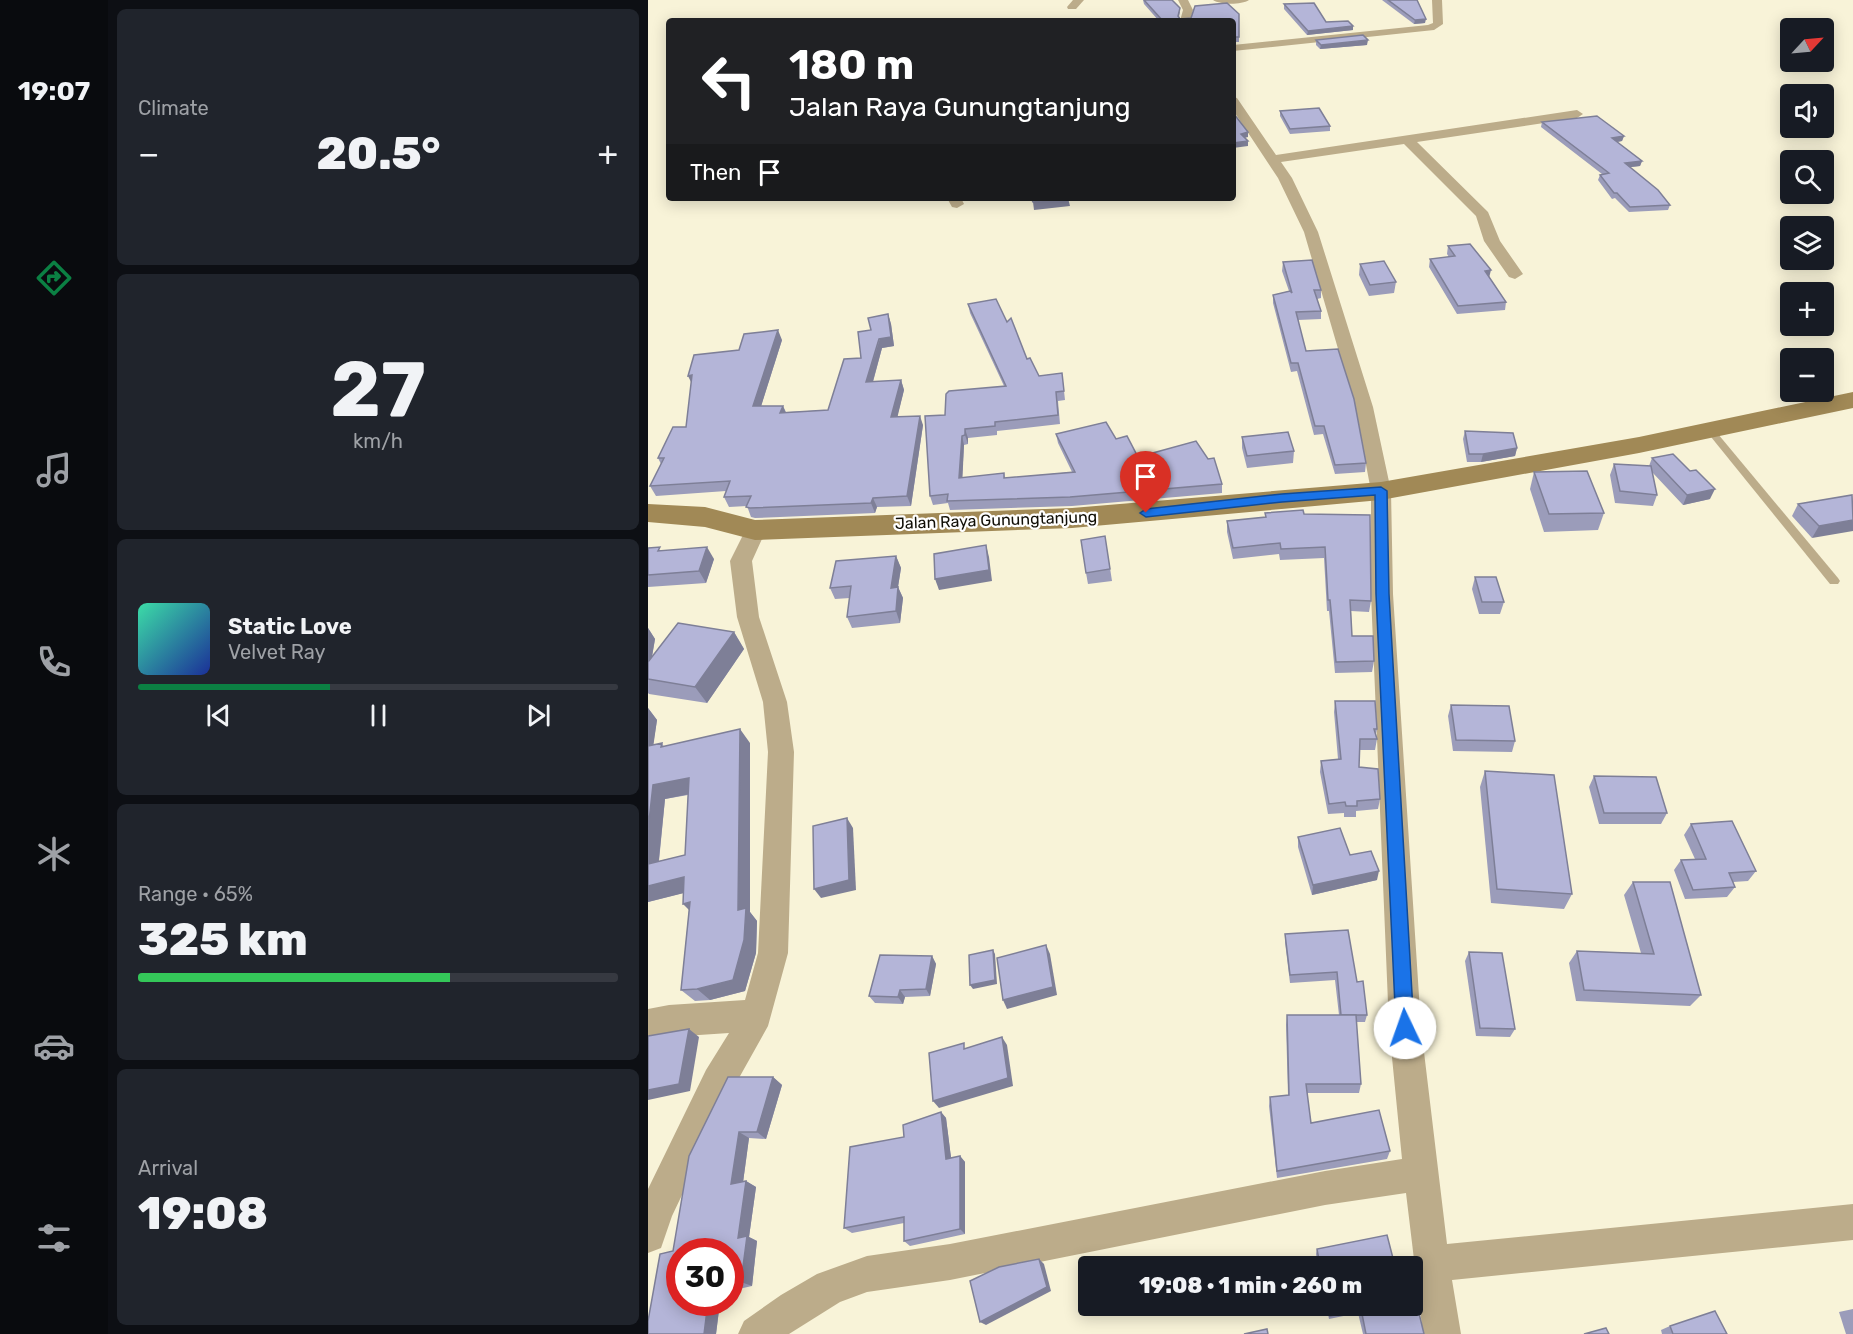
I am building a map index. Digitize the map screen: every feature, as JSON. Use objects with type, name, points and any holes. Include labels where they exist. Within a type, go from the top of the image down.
[{"type":"main road","name":"Jalan Raya Gunungtanjung","points":[[648,513],[705,517],[755,530],[1072,518],[1381,491],[1639,445],[1853,400]]},
{"type":"street","points":[[1183,0],[1188,10],[1186,18]]},
{"type":"street","points":[[1218,0],[1244,0]]},
{"type":"street","points":[[1236,48],[1430,28],[1438,24],[1437,0]]},
{"type":"street","points":[[1236,104],[1273,159],[1300,206],[1311,232],[1364,407],[1381,491],[1382,594],[1405,1028],[1431,1264],[1442,1334]]},
{"type":"street","points":[[1273,159],[1577,114]]},
{"type":"street","points":[[1408,140],[1484,215],[1492,241],[1515,274]]},
{"type":"street","points":[[648,1235],[656,1211],[718,1083],[757,1015],[773,953],[781,752],[775,702],[748,617],[741,561],[755,530]]},
{"type":"street","points":[[648,1025],[669,1021],[757,1015]]},
{"type":"street","points":[[757,1334],[794,1308],[830,1287],[867,1274],[950,1263],[1325,1188],[1420,1173]]},
{"type":"street","points":[[1431,1264],[1853,1222]]},
{"type":"lane","points":[[1710,430],[1834,581]]},
{"type":"building","points":[[1144,0],[1172,0],[1180,8],[1179,18],[1160,18]]},
{"type":"building","points":[[1388,0],[1417,0],[1426,19],[1415,20]]},
{"type":"building","points":[[1227,3],[1239,14],[1239,37],[1236,37],[1236,18],[1191,18],[1195,6]]},
{"type":"building","points":[[1314,3],[1326,22],[1348,21],[1353,26],[1308,31],[1284,4]]},
{"type":"building","points":[[1363,35],[1368,40],[1321,45],[1316,40]]},
{"type":"building","points":[[1319,108],[1330,126],[1290,129],[1280,111]]},
{"type":"building","points":[[1597,116],[1624,136],[1612,138],[1642,161],[1625,163],[1658,190],[1670,205],[1630,207],[1617,193],[1614,193],[1600,175],[1609,173],[1542,122]]},
{"type":"building","points":[[1236,117],[1248,132],[1241,134],[1248,141],[1236,143]]},
{"type":"building","points":[[1470,244],[1491,270],[1485,271],[1506,302],[1458,306],[1430,259],[1455,256],[1448,246]]},
{"type":"building","points":[[1312,260],[1321,290],[1314,290],[1321,311],[1296,312],[1306,351],[1338,349],[1354,399],[1366,463],[1335,465],[1324,426],[1315,426],[1298,363],[1291,363],[1273,295],[1290,291],[1292,293],[1283,262]]},
{"type":"building","points":[[1384,261],[1396,282],[1370,285],[1360,264]]},
{"type":"building","points":[[996,299],[1007,322],[1011,318],[1027,359],[1030,358],[1039,376],[1062,373],[1064,391],[1056,392],[1058,415],[995,422],[995,426],[965,429],[965,435],[962,436],[959,478],[1004,473],[1004,478],[1075,472],[1056,434],[1106,422],[1116,439],[1127,436],[1138,457],[1196,441],[1208,459],[1214,458],[1222,484],[1070,497],[947,501],[948,494],[930,496],[925,416],[945,415],[946,394],[949,391],[1006,386],[968,304]]},
{"type":"building","points":[[888,314],[891,337],[879,339],[866,382],[901,380],[891,417],[920,416],[907,496],[873,498],[871,503],[750,508],[746,507],[751,496],[724,497],[730,481],[650,486],[664,458],[658,458],[673,427],[686,427],[692,375],[688,376],[694,355],[739,350],[744,334],[778,330],[753,406],[783,406],[780,413],[828,410],[844,359],[861,358],[858,332],[871,330],[868,318]]},
{"type":"building","points":[[1465,431],[1513,433],[1517,448],[1469,454]]},
{"type":"building","points":[[1288,432],[1294,451],[1247,456],[1242,437]]},
{"type":"building","points":[[1673,454],[1690,471],[1696,470],[1715,489],[1687,495],[1652,458]]},
{"type":"building","points":[[1614,464],[1651,466],[1657,495],[1620,491]]},
{"type":"building","points":[[1587,471],[1604,513],[1549,514],[1534,472]]},
{"type":"building","points":[[1852,495],[1853,520],[1819,526],[1798,504]]},
{"type":"building","points":[[1303,510],[1304,514],[1370,515],[1371,601],[1350,600],[1352,636],[1373,636],[1374,661],[1336,662],[1330,600],[1328,600],[1325,547],[1281,549],[1280,543],[1233,548],[1227,521],[1266,517],[1265,513]]},
{"type":"building","points":[[1105,536],[1110,569],[1086,573],[1081,540]]},
{"type":"building","points":[[986,545],[989,570],[935,579],[934,554]]},
{"type":"building","points":[[660,547],[658,551],[707,547],[699,571],[648,575],[648,548]]},
{"type":"building","points":[[896,556],[891,588],[898,587],[896,611],[847,617],[851,586],[830,588],[836,561]]},
{"type":"building","points":[[1475,577],[1496,577],[1504,602],[1482,602]]},
{"type":"building","points":[[678,623],[734,632],[695,687],[648,679],[648,662]]},
{"type":"building","points":[[1335,701],[1375,701],[1377,729],[1374,729],[1377,739],[1360,739],[1359,767],[1378,769],[1380,799],[1357,801],[1357,806],[1346,806],[1345,802],[1329,804],[1321,761],[1341,759]]},
{"type":"building","points":[[1451,705],[1509,706],[1515,741],[1456,740]]},
{"type":"building","points":[[740,729],[738,910],[746,908],[744,940],[733,980],[697,989],[681,990],[690,902],[683,904],[684,877],[648,886],[648,864],[685,855],[689,778],[653,785],[648,830],[648,746],[662,743],[661,747]]},
{"type":"building","points":[[1485,771],[1554,775],[1572,894],[1497,889]]},
{"type":"building","points":[[1594,776],[1656,777],[1667,813],[1604,813]]},
{"type":"building","points":[[847,818],[849,880],[814,889],[813,826]]},
{"type":"building","points":[[1732,821],[1756,871],[1729,873],[1735,887],[1693,890],[1681,860],[1706,859],[1691,824]]},
{"type":"building","points":[[1340,828],[1350,855],[1371,851],[1379,871],[1313,885],[1298,837]]},
{"type":"building","points":[[1633,882],[1670,882],[1701,995],[1584,990],[1577,951],[1654,954]]},
{"type":"building","points":[[1348,930],[1357,982],[1363,981],[1367,1015],[1341,1015],[1337,972],[1290,975],[1285,934]]},
{"type":"building","points":[[1046,945],[1053,987],[1003,1000],[997,958]]},
{"type":"building","points":[[993,950],[995,980],[970,985],[969,955]]},
{"type":"building","points":[[1469,952],[1502,953],[1515,1029],[1480,1028]]},
{"type":"building","points":[[880,955],[932,956],[926,989],[900,990],[898,997],[869,996]]},
{"type":"building","points":[[1287,1015],[1356,1015],[1361,1084],[1306,1084],[1311,1123],[1379,1110],[1390,1151],[1277,1171],[1270,1097],[1289,1095]]},
{"type":"building","points":[[689,1029],[679,1084],[648,1090],[648,1036]]},
{"type":"building","points":[[1002,1037],[1008,1078],[933,1101],[929,1053],[964,1043],[964,1049]]},
{"type":"building","points":[[728,1077],[773,1077],[757,1132],[739,1132],[731,1184],[746,1181],[738,1238],[675,1238],[689,1156]]},
{"type":"building","points":[[941,1112],[946,1159],[960,1156],[960,1229],[904,1241],[904,1217],[844,1228],[850,1147],[904,1137],[903,1125]]},
{"type":"building","points":[[1387,1235],[1392,1256],[1318,1256],[1317,1249]]},
{"type":"building","points":[[747,1236],[744,1259],[744,1238],[738,1238]]},
{"type":"building","points":[[666,1253],[666,1316],[706,1316],[704,1334],[648,1334],[648,1321],[660,1254]]},
{"type":"building","points":[[1039,1259],[1047,1287],[980,1322],[970,1281],[999,1267]]},
{"type":"building","points":[[1715,1311],[1727,1334],[1673,1334],[1670,1326]]},
{"type":"building","points":[[1362,1316],[1420,1316],[1424,1334],[1366,1334]]},
{"type":"building","points":[[1606,1328],[1609,1334],[1584,1334]]},
{"type":"building","points":[[1267,1329],[1268,1334],[1244,1334]]},
{"type":"route","points":[[1146,513],[1282,498],[1381,491],[1382,594],[1405,1028]]}]
